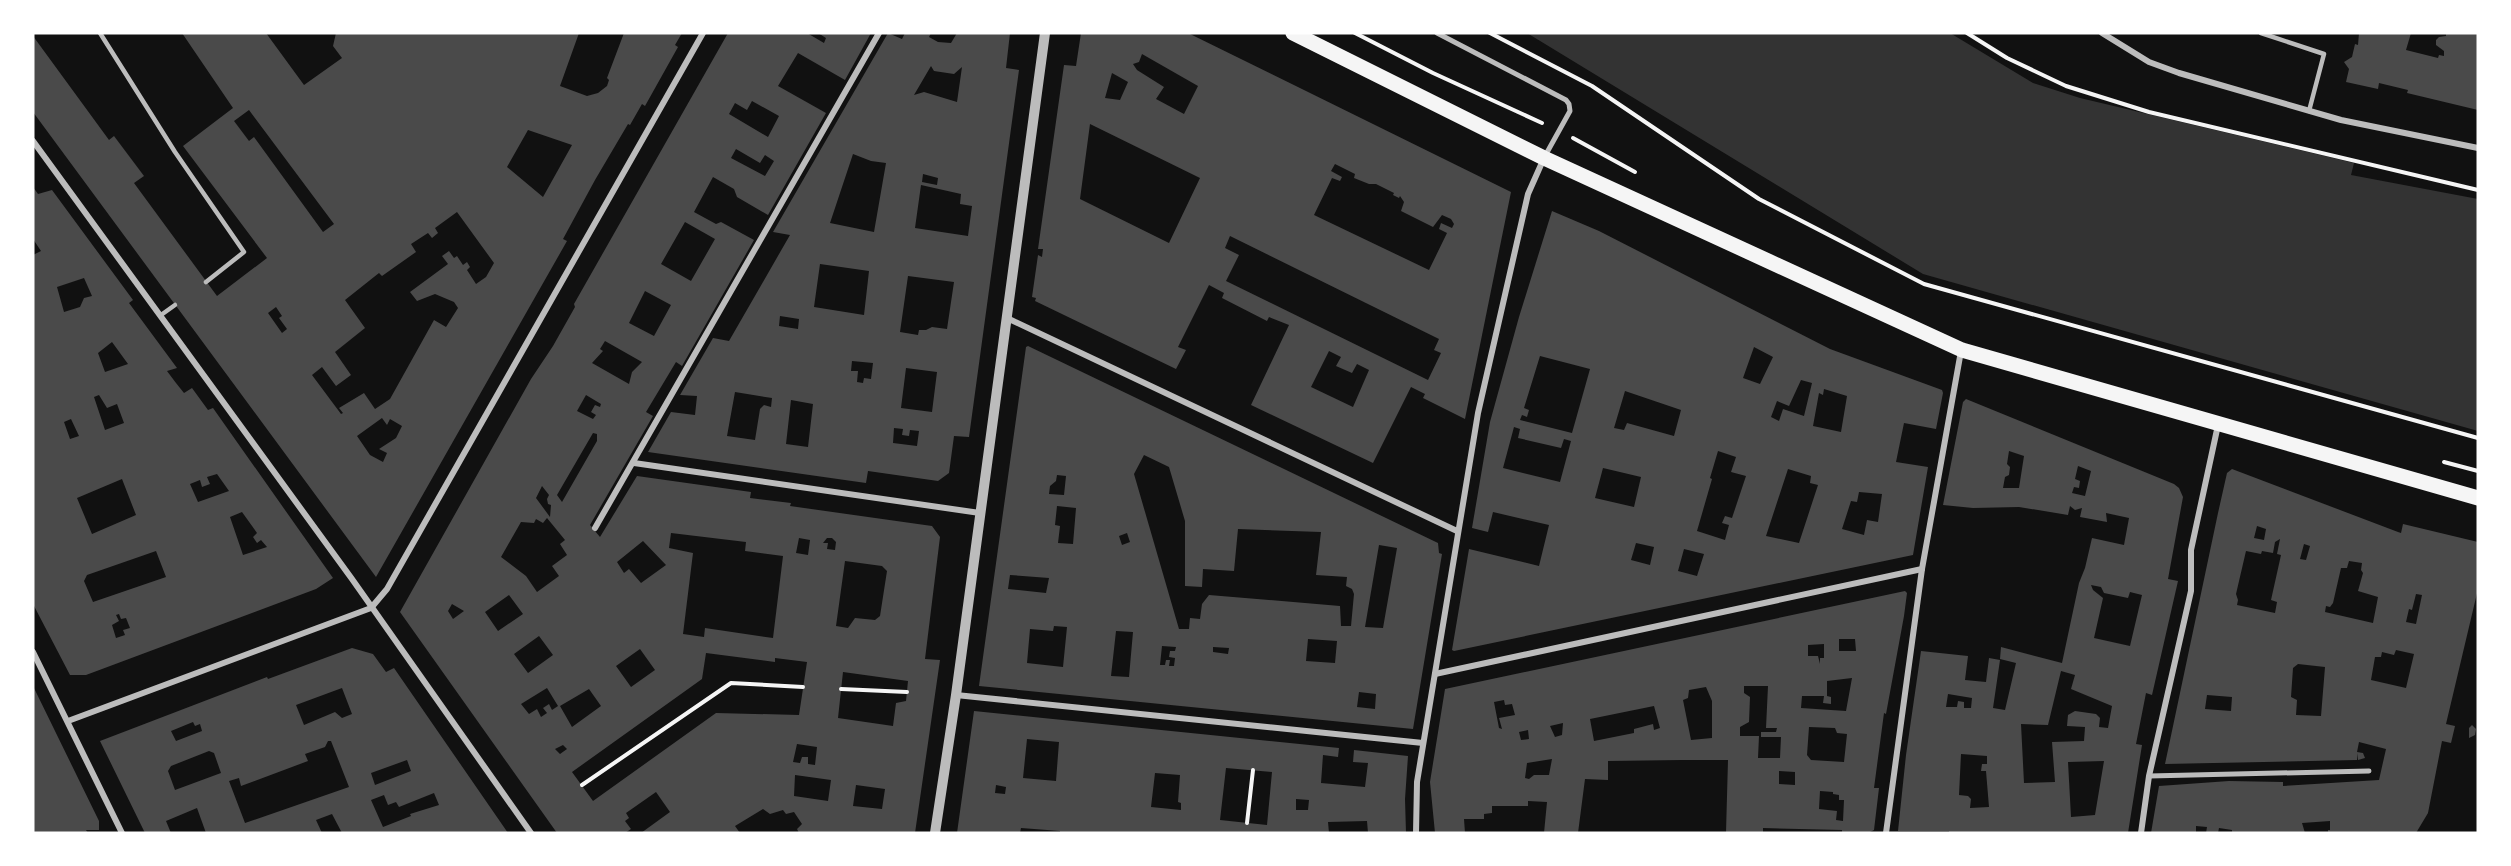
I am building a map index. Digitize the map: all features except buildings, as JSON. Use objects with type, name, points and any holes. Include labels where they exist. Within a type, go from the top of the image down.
[{"type":"main road","points":[[1293,33],[1544,158],[1962,350],[2478,498]]},
{"type":"street","points":[[68,721],[371,608],[387,589],[703,33]]},
{"type":"street","points":[[595,528],[879,33]]},
{"type":"street","points":[[935,833],[956,695],[1045,33]]},
{"type":"street","points":[[1416,833],[1417,782],[1478,413],[1528,194],[1544,158],[1570,111],[1566,100],[1437,33]]},
{"type":"street","points":[[2102,33],[2149,62],[2179,73],[2341,120],[2478,148]]},
{"type":"street","points":[[33,141],[161,315],[531,833]]},
{"type":"street","points":[[1006,318],[1457,531]]},
{"type":"street","points":[[1886,833],[1922,569],[1962,350]]},
{"type":"street","points":[[2142,833],[2149,776],[2191,591],[2191,550],[2218,425]]},
{"type":"street","points":[[634,463],[980,513]]},
{"type":"street","points":[[1435,674],[1922,569]]},
{"type":"street","points":[[33,652],[122,833]]},
{"type":"street","points":[[956,695],[1424,743]]},
{"type":"street","points":[[2149,776],[2369,771]]},
{"type":"street","points":[[114,833],[115,819]]},
{"type":"lane","points":[[100,33],[175,152],[244,252],[206,282]]},
{"type":"lane","points":[[2261,33],[2324,54],[2309,111]]},
{"type":"lane","points":[[161,315],[175,305]]},
{"type":"path","points":[[1355,33],[1433,73],[1559,130],[1644,177]]},
{"type":"path","points":[[1490,33],[1592,86],[1759,199],[1924,284],[2478,438]]},
{"type":"path","points":[[1967,33],[2007,58],[2066,86],[2149,112],[2478,190]]},
{"type":"path","points":[[2433,459],[2478,471]]},
{"type":"path","points":[[582,785],[731,683],[803,687]]},
{"type":"path","points":[[842,689],[906,692]]},
{"type":"path","points":[[1248,823],[1253,770]]},
{"type":"shaded area","points":[[1527,33],[1950,33],[2033,83],[2080,98],[2354,163],[2351,175],[2478,199],[2478,431],[1923,274]]}]
